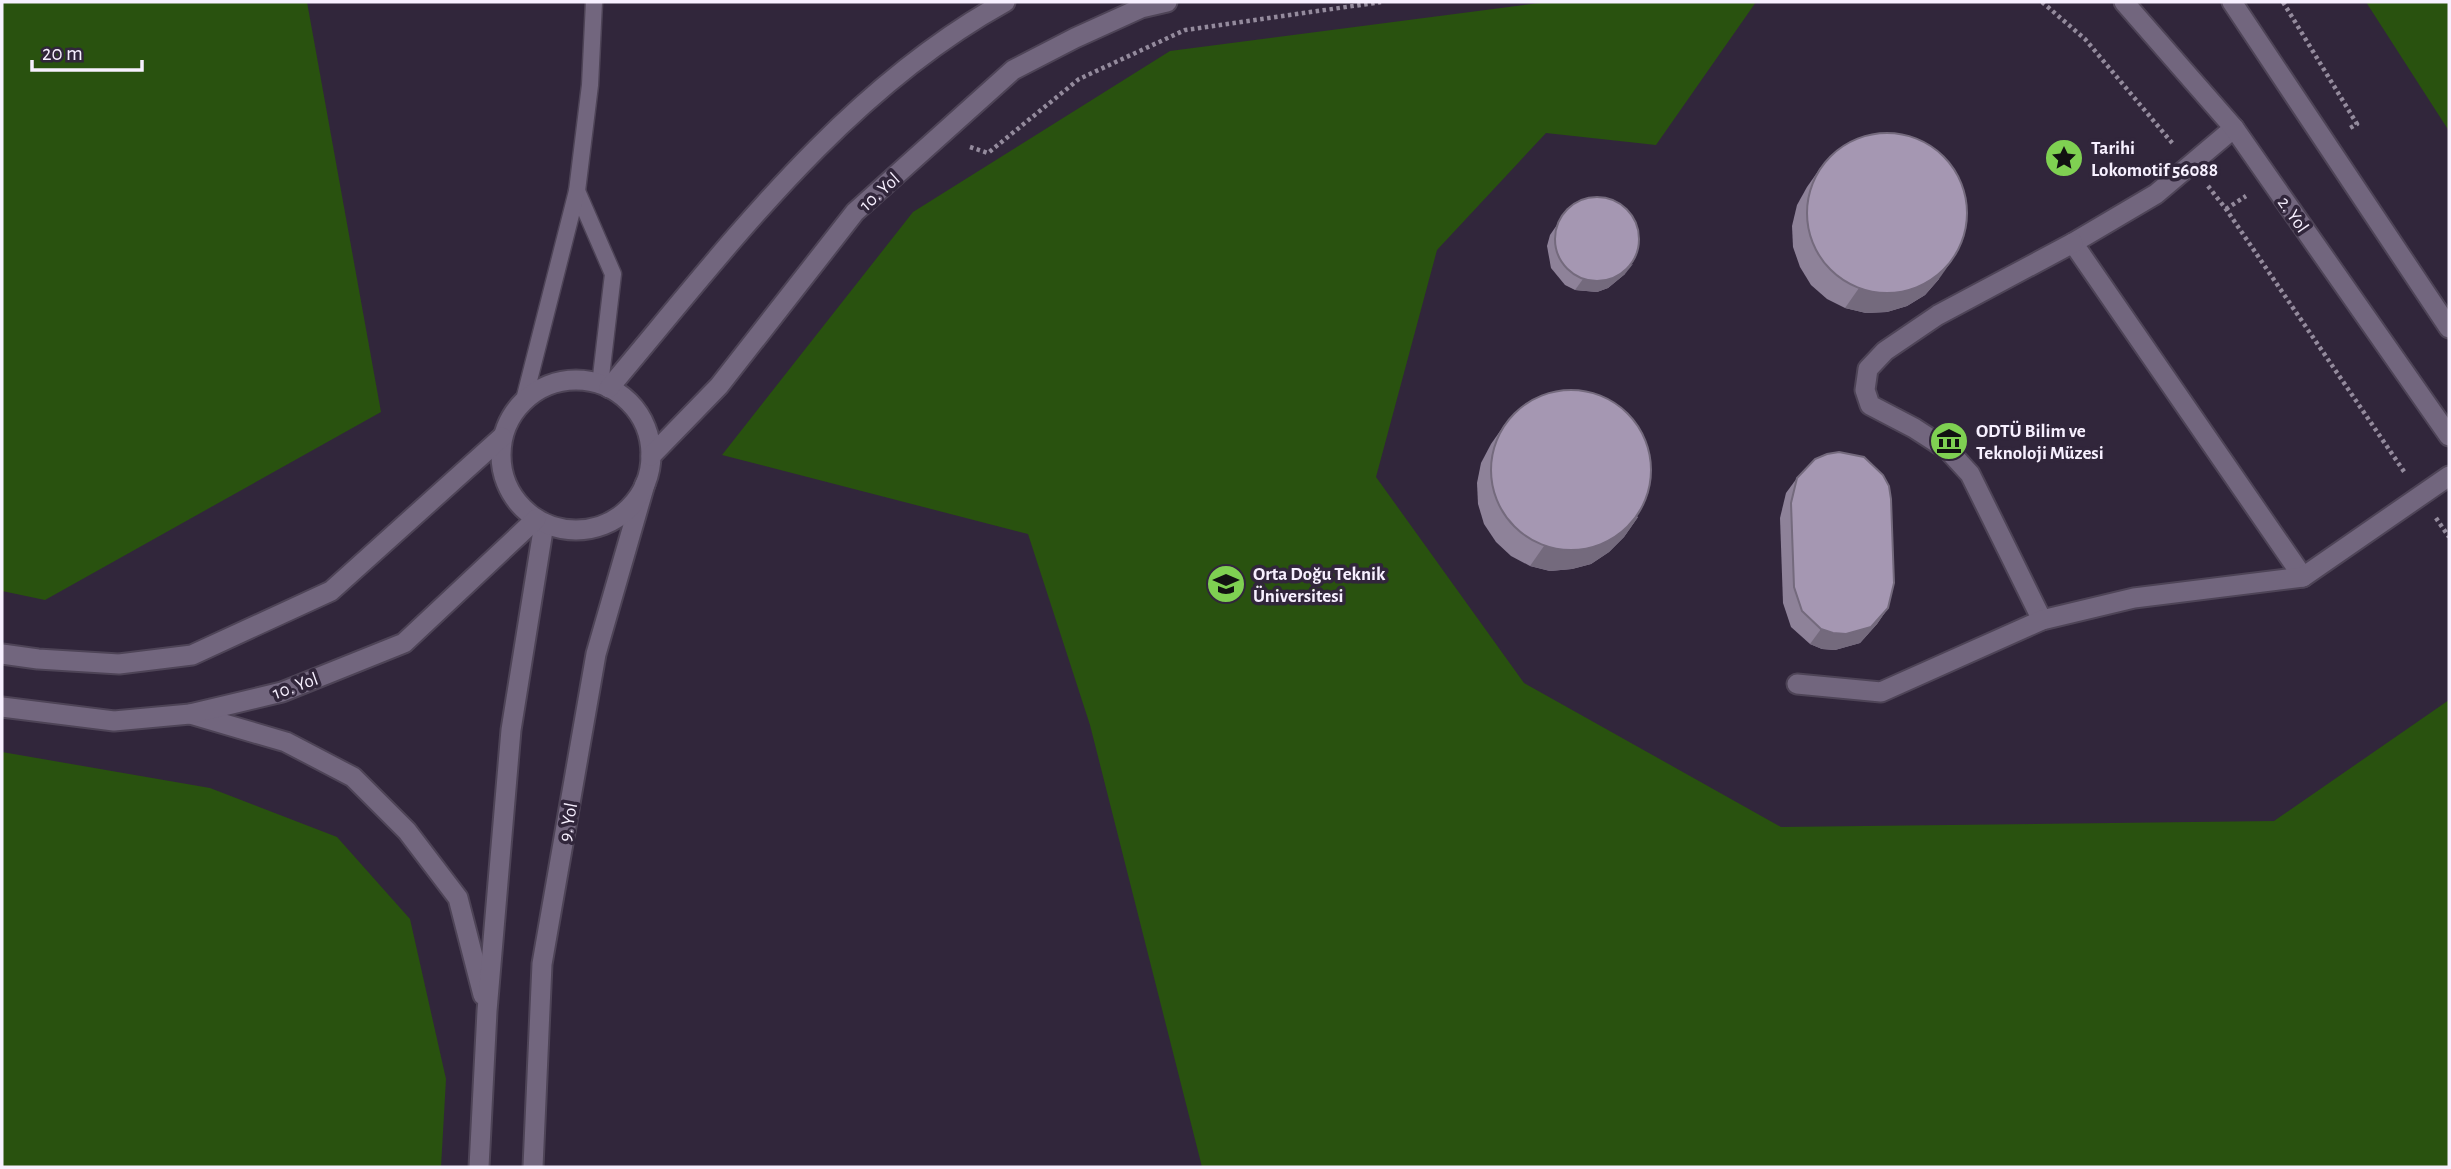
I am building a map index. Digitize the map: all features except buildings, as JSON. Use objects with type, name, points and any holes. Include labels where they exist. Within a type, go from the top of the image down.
[{"type":"street","points":[[605,386],[772,194],[867,102],[962,26],[1005,2]]},
{"type":"street","name":"10. Yol","points":[[651,456],[719,386],[855,212],[1013,70],[1130,13],[1167,2]]},
{"type":"street","name":"2. Yol","points":[[2124,2],[2234,128],[2449,436]]},
{"type":"street","points":[[2232,2],[2449,328]]},
{"type":"street","points":[[2042,620],[1970,474],[1948,450],[1870,405],[1865,390],[1868,369],[1885,352],[1938,315],[2073,243],[2156,194],[2234,128]]},
{"type":"street","points":[[2073,243],[2303,577]]},
{"type":"street","points":[[580,381],[605,386],[626,400],[640,417],[648,436],[651,456],[645,484],[633,505],[614,520],[592,529],[567,530],[540,522],[518,504],[506,484],[500,461],[502,437],[510,417],[524,400],[541,388],[560,382],[580,381]]},
{"type":"street","points":[[2,654],[119,664],[192,655],[331,591],[502,437]]},
{"type":"street","points":[[1797,684],[1881,692],[2042,620],[2134,597],[2303,577],[2449,476]]},
{"type":"street","name":"9. Yol","points":[[533,1167],[542,964],[596,654],[645,484]]},
{"type":"street","points":[[479,1167],[487,1011],[511,730],[540,522]]},
{"type":"street","name":"10. Yol","points":[[2,707],[114,721],[190,714],[282,692],[404,643],[540,522]]},
{"type":"street","points":[[190,714],[286,742],[353,777],[407,831],[458,898],[487,1011]]},
{"type":"lane","points":[[524,400],[577,191],[590,85],[594,2]]},
{"type":"lane","points":[[577,191],[613,274],[605,386]]},
{"type":"path","points":[[939,137],[988,153],[1079,79],[1185,30],[1381,2]]},
{"type":"path","points":[[2042,2],[2085,39],[2219,199],[2449,537]]},
{"type":"green space","points":[[2,2],[307,2],[381,412],[45,600],[2,591]]},
{"type":"green space","points":[[1547,2],[1756,2],[1656,145],[1546,133],[1437,250],[1376,477],[1524,683],[1781,827],[2274,821],[2449,700],[2449,1167],[1202,1167],[1090,725],[1028,534],[722,455],[913,212],[1170,51]]},
{"type":"green space","points":[[2366,2],[2449,2],[2449,131]]},
{"type":"green space","points":[[2,752],[210,788],[337,837],[410,919],[446,1079],[441,1167],[2,1167]]},
{"type":"place","name":"Tarihi Lokomotif 56088","points":[[2064,158]]},
{"type":"place","name":"ODTÜ Bilim ve Teknoloji Müzesi","points":[[1949,441]]},
{"type":"place","name":"Orta Doğu Teknik Üniversitesi","points":[[1226,584]]}]
